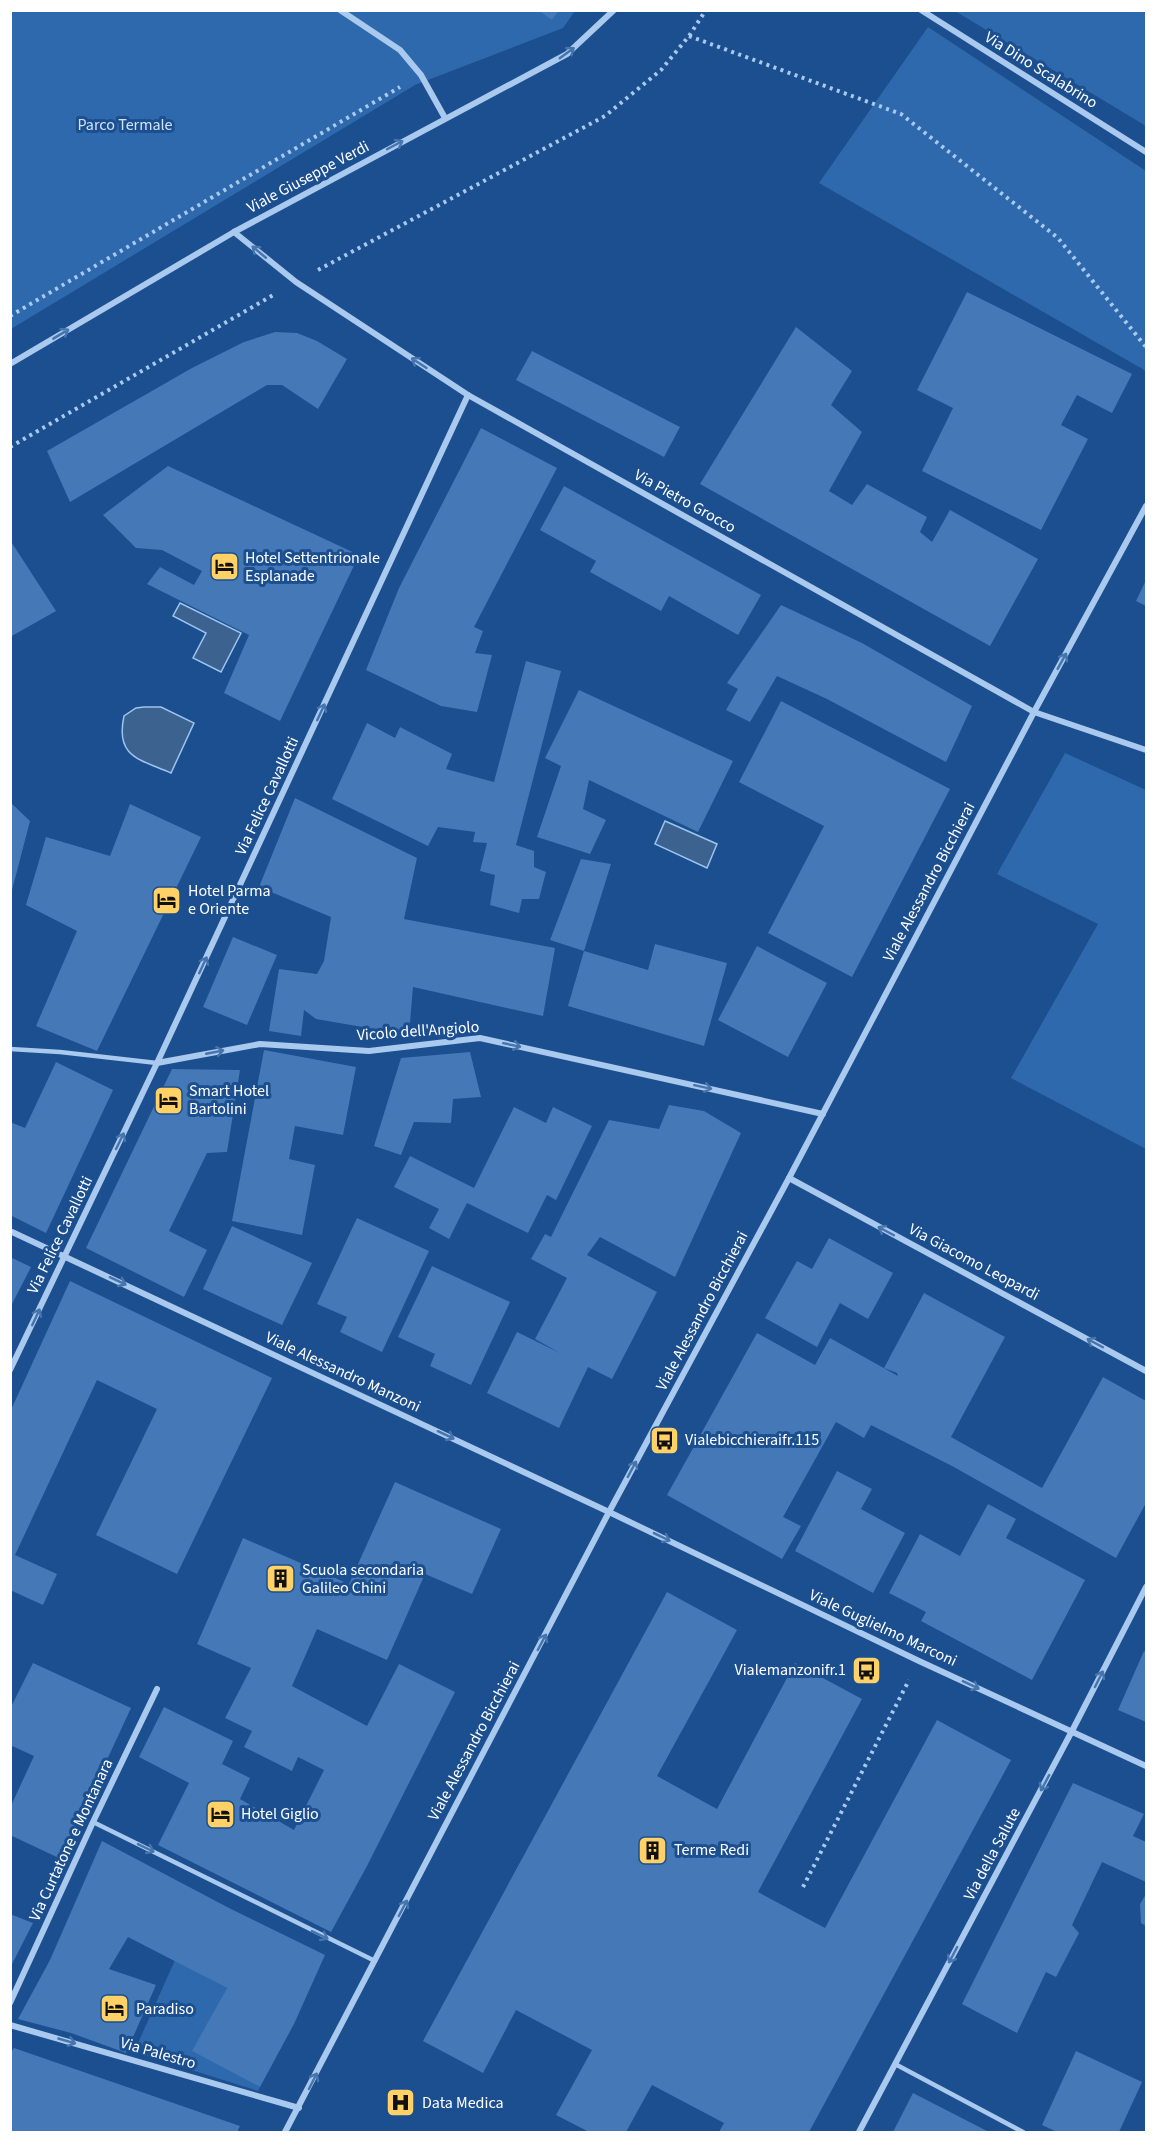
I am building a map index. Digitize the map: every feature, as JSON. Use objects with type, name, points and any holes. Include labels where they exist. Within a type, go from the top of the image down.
[{"type":"street","points":[[340,10],[400,50],[421,75],[445,118]]},
{"type":"street","name":"Viale Giuseppe Verdi","points":[[10,364],[234,232],[567,54],[614,10]]},
{"type":"street","name":"Via Dino Scalabrino","points":[[921,10],[1146,152]]},
{"type":"street","name":"Via Pietro Grocco","points":[[234,232],[296,282],[468,395],[1034,712],[1146,750]]},
{"type":"street","name":"Via Felice Cavallotti","points":[[10,1370],[157,1064],[468,395]]},
{"type":"street","name":"Viale Alessandro Bicchierai","points":[[285,2133],[609,1512],[1146,506]]},
{"type":"street","name":"Vicolo dell'Angiolo","points":[[157,1064],[260,1044],[369,1051],[480,1038],[823,1114]]},
{"type":"street","name":"Via Giacomo Leopardi","points":[[789,1178],[1146,1371]]},
{"type":"street","name":"Viale Alessandro Manzoni","points":[[10,1231],[609,1512]]},
{"type":"street","name":"Viale Guglielmo Marconi","points":[[609,1512],[919,1661],[1146,1766]]},
{"type":"street","name":"Via della Salute","points":[[859,2133],[1146,1587]]},
{"type":"street","name":"Via Curtatone e Montanara","points":[[10,2002],[157,1689]]},
{"type":"street","name":"Via Palestro","points":[[10,2025],[298,2108]]},
{"type":"lane","name":"Vicolo dell'Angiolo","points":[[10,1049],[60,1052],[157,1064]]},
{"type":"lane","points":[[93,1822],[375,1961]]},
{"type":"lane","points":[[895,2064],[1023,2133]]},
{"type":"path","points":[[10,447],[296,282],[605,116],[661,70],[689,36],[706,10]]},
{"type":"path","points":[[689,36],[901,114],[1058,238],[1146,347]]},
{"type":"path","points":[[10,316],[421,75]]},
{"type":"path","points":[[803,1887],[919,1661]]},
{"type":"green space","name":"Parco Termale","points":[[11,11],[575,11],[563,28],[415,85],[11,329]]},
{"type":"green space","points":[[955,11],[1146,11],[1146,126]]},
{"type":"green space","points":[[928,27],[1146,171],[1146,371],[819,183]]},
{"type":"green space","points":[[1065,753],[1146,790],[1146,1149],[1011,1078],[1098,924],[997,874]]},
{"type":"green space","points":[[175,1960],[227,1988],[193,2051],[260,2087],[258,2091],[134,2052]]},
{"type":"shaded area","points":[[180,603],[241,633],[221,672],[193,658],[206,633],[173,616]]},
{"type":"shaded area","points":[[161,707],[194,723],[171,773],[140,760],[126,748],[122,730],[124,716],[136,708]]},
{"type":"shaded area","points":[[665,821],[717,844],[707,868],[655,844]]},
{"type":"building","points":[[538,10],[559,10],[552,20]]},
{"type":"building","points":[[967,292],[1132,374],[1112,413],[1077,395],[1061,425],[1088,439],[1041,530],[922,471],[953,408],[917,390]]},
{"type":"building","points":[[796,327],[852,371],[831,405],[862,432],[829,491],[852,505],[867,484],[927,517],[920,532],[932,542],[950,510],[1038,559],[990,646],[700,484]]},
{"type":"building","points":[[275,332],[297,333],[317,341],[347,359],[318,409],[282,385],[267,385],[70,502],[47,451],[192,368],[244,342]]},
{"type":"building","points":[[532,351],[680,427],[664,457],[516,380]]},
{"type":"building","points":[[481,428],[557,468],[474,627],[483,631],[475,653],[492,655],[477,712],[441,706],[366,670],[399,588]]},
{"type":"building","points":[[168,466],[359,555],[280,721],[224,693],[249,635],[147,584],[160,567],[194,585],[202,571],[162,550],[136,548],[103,515]]},
{"type":"building","points":[[564,486],[761,595],[738,635],[669,596],[661,611],[590,572],[596,561],[540,530]]},
{"type":"building","points":[[10,540],[56,611],[10,637]]},
{"type":"building","points":[[1146,580],[1146,606],[1136,601]]},
{"type":"building","points":[[781,605],[862,643],[972,706],[946,762],[827,699],[777,676],[750,722],[726,710],[738,689],[727,683]]},
{"type":"building","points":[[526,661],[561,671],[516,845],[534,851],[534,867],[546,872],[539,899],[522,899],[519,913],[490,905],[495,875],[480,871],[487,843],[473,842],[475,832],[438,827],[428,846],[332,799],[367,723],[395,738],[400,727],[452,754],[446,769],[494,782]]},
{"type":"building","points":[[579,690],[733,761],[698,832],[589,780],[583,809],[606,820],[590,854],[537,837],[561,766],[545,758]]},
{"type":"building","points":[[781,701],[950,789],[852,977],[768,933],[824,826],[739,782]]},
{"type":"building","points":[[295,798],[417,858],[404,919],[555,948],[543,1016],[413,987],[409,1035],[316,1019],[304,1010],[301,1036],[269,1031],[279,969],[317,974],[324,961],[331,917],[259,887]]},
{"type":"building","points":[[10,802],[30,821],[11,894],[10,894]]},
{"type":"building","points":[[130,804],[201,837],[97,1051],[36,1026],[77,931],[26,905],[46,837],[110,856]]},
{"type":"building","points":[[581,859],[611,864],[584,951],[550,940]]},
{"type":"building","points":[[233,937],[277,955],[247,1025],[203,1007]]},
{"type":"building","points":[[655,944],[727,963],[704,1046],[568,1006],[584,951],[648,970]]},
{"type":"building","points":[[757,946],[827,983],[788,1057],[718,1020]]},
{"type":"building","points":[[264,1050],[356,1067],[343,1135],[295,1126],[289,1159],[315,1165],[302,1235],[232,1221]]},
{"type":"building","points":[[470,1052],[481,1097],[453,1099],[451,1123],[414,1122],[401,1155],[374,1146],[401,1058]]},
{"type":"building","points":[[56,1062],[113,1090],[46,1233],[10,1215],[10,1122],[25,1128]]},
{"type":"building","points":[[172,1069],[240,1070],[227,1152],[207,1153],[169,1231],[207,1250],[184,1297],[86,1248]]},
{"type":"building","points":[[669,1105],[704,1111],[741,1133],[675,1277],[600,1237],[587,1255],[657,1292],[612,1379],[588,1367],[559,1428],[487,1393],[517,1332],[560,1353],[535,1339],[567,1278],[531,1259],[545,1234],[551,1237],[609,1120],[659,1129]]},
{"type":"building","points":[[514,1107],[546,1123],[553,1107],[592,1126],[556,1200],[547,1195],[528,1233],[467,1203],[449,1239],[429,1228],[439,1209],[394,1187],[410,1156],[474,1188]]},
{"type":"building","points":[[357,1218],[429,1251],[382,1352],[340,1332],[347,1317],[317,1304]]},
{"type":"building","points":[[232,1226],[312,1263],[282,1325],[203,1289]]},
{"type":"building","points":[[829,1238],[893,1273],[868,1319],[840,1303],[817,1347],[765,1318],[797,1261],[812,1269]]},
{"type":"building","points":[[10,1257],[31,1267],[10,1308]]},
{"type":"building","points":[[432,1266],[510,1302],[471,1385],[430,1366],[435,1354],[398,1337]]},
{"type":"building","points":[[70,1281],[272,1378],[177,1574],[96,1535],[157,1409],[97,1380],[15,1555],[57,1574],[43,1605],[10,1590],[10,1412]]},
{"type":"building","points":[[924,1293],[1005,1337],[951,1437],[1042,1488],[1103,1377],[1146,1401],[1146,1503],[1116,1558],[952,1466],[871,1425],[864,1438],[836,1422],[783,1517],[801,1526],[782,1559],[667,1495],[757,1333],[815,1365],[830,1338],[898,1376],[897,1373],[884,1368]]},
{"type":"building","points":[[837,1471],[872,1489],[861,1509],[905,1533],[873,1593],[795,1551]]},
{"type":"building","points":[[395,1482],[501,1529],[472,1594],[425,1574],[387,1660],[317,1629],[292,1686],[367,1726],[399,1664],[455,1692],[331,1932],[158,1845],[189,1783],[139,1757],[164,1707],[233,1741],[222,1764],[250,1778],[240,1799],[294,1830],[324,1770],[298,1757],[292,1771],[244,1747],[252,1731],[225,1718],[251,1668],[197,1644],[243,1538],[349,1584]]},
{"type":"building","points":[[988,1504],[1016,1519],[1006,1538],[1085,1580],[1032,1680],[921,1621],[926,1612],[889,1593],[920,1534],[960,1556]]},
{"type":"building","name":"Terme Redi","points":[[667,1592],[737,1630],[657,1776],[717,1809],[795,1663],[862,1699],[758,1892],[825,1928],[937,1720],[1011,1760],[809,2132],[719,2132],[724,2123],[652,2085],[626,2132],[589,2132],[556,2115],[592,2050],[516,2010],[483,2073],[423,2041]]},
{"type":"building","points":[[1144,1651],[1146,1652],[1146,1722],[1118,1710]]},
{"type":"building","points":[[33,1663],[131,1708],[61,1859],[10,1835],[10,1808],[34,1756],[10,1745],[10,1709]]},
{"type":"building","points":[[1073,1783],[1144,1814],[1133,1836],[1146,1842],[1146,1882],[1102,1862],[1072,1925],[1079,1933],[1056,1977],[1046,1972],[1017,2033],[962,2004]]},
{"type":"building","points":[[102,1841],[229,1908],[325,1955],[294,2024],[260,2087],[192,2051],[227,1988],[128,1937],[109,1969],[156,1985],[126,2053],[71,2033],[18,2019],[50,1960]]},
{"type":"building","points":[[1146,1894],[1146,1926],[1141,1923],[1140,1904]]},
{"type":"building","points":[[10,1914],[33,1923],[10,1968]]},
{"type":"building","points":[[14,2048],[240,2126],[237,2132],[10,2132],[10,2053]]},
{"type":"building","points":[[1076,2051],[1142,2082],[1119,2132],[1057,2132],[1042,2125]]},
{"type":"building","points":[[913,2093],[989,2132],[893,2132]]},
{"type":"place","name":"Hotel Settentrionale Esplanade","points":[[224,567]]},
{"type":"place","name":"Hotel Parma e Oriente","points":[[167,900]]},
{"type":"place","name":"Smart Hotel Bartolini","points":[[168,1100]]},
{"type":"place","name":"Vialebicchieraifr.115","points":[[664,1440]]},
{"type":"place","name":"Scuola secondaria Galileo Chini","points":[[281,1579]]},
{"type":"place","name":"Vialemanzonifr.1","points":[[867,1670]]},
{"type":"place","name":"Hotel Giglio","points":[[220,1814]]},
{"type":"place","name":"Terme Redi","points":[[653,1850]]},
{"type":"place","name":"Paradiso","points":[[115,2009]]},
{"type":"place","name":"Data Medica","points":[[401,2103]]}]
